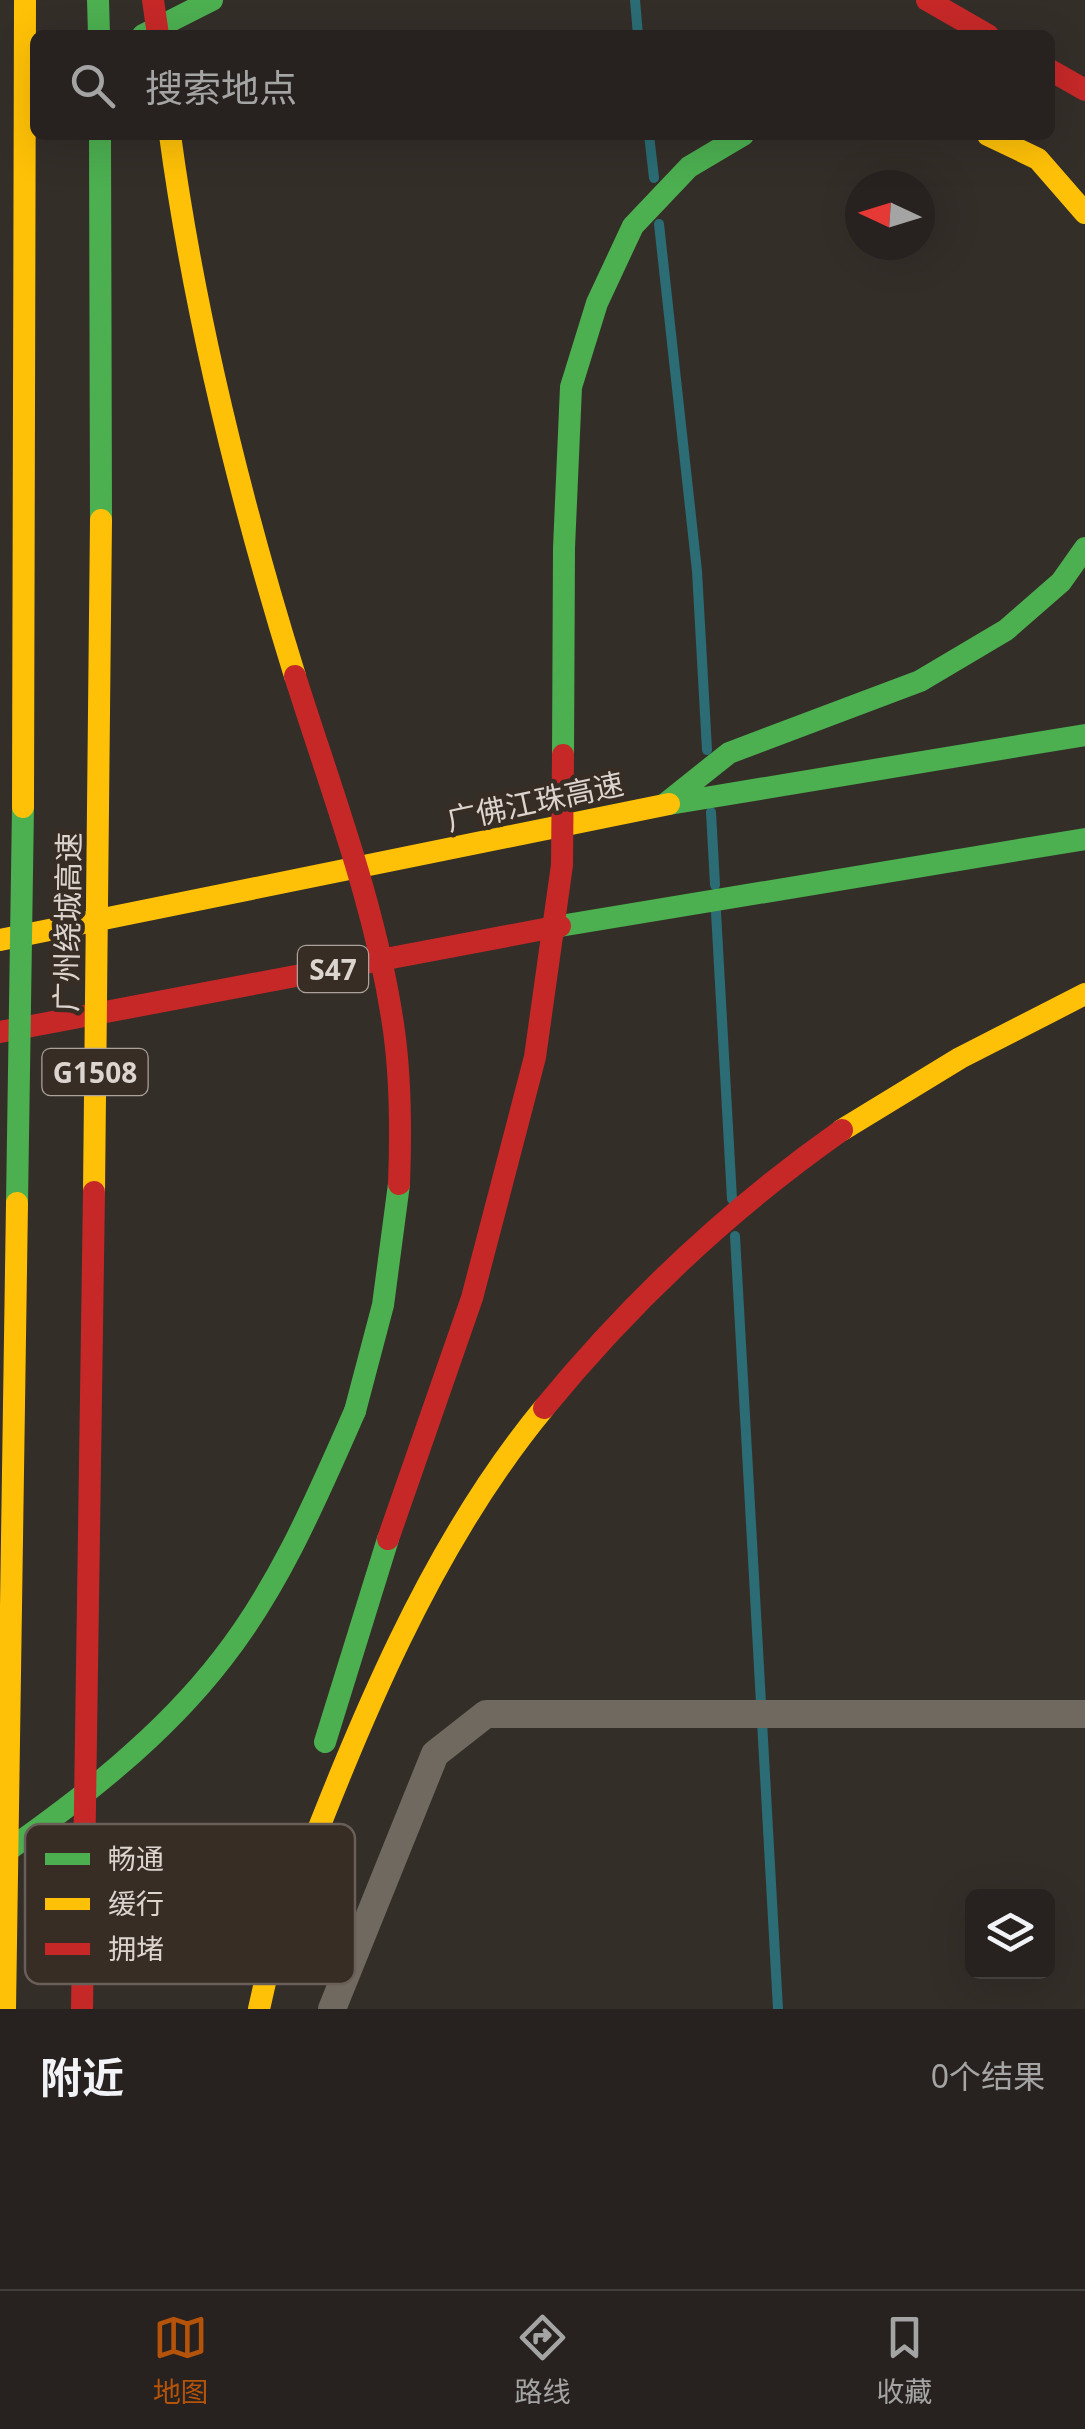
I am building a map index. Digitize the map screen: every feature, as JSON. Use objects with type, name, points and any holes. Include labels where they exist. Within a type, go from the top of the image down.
[{"type":"highway","name":"广州绕城高速","points":[[6,2009],[25,644],[25,0]]},
{"type":"highway","points":[[98,0],[99,30]]},
{"type":"highway","points":[[153,0],[157,30]]},
{"type":"highway","points":[[153,30],[212,0]]},
{"type":"highway","points":[[927,0],[979,30]]},
{"type":"highway","points":[[1055,73],[1085,90]]},
{"type":"highway","points":[[0,130],[30,108]]},
{"type":"highway","name":"广州绕城高速","points":[[85,1824],[102,651],[100,140]]},
{"type":"highway","points":[[43,1824],[116,1770],[222,1660],[273,1581],[316,1499],[355,1411],[375,1348],[390,1274],[399,1173],[399,1086],[385,980],[342,816],[310,727],[228,447],[195,302],[171,140]]},
{"type":"highway","points":[[304,1824],[388,1539],[472,1298],[535,1057],[562,865],[564,548],[571,387],[596,302],[633,226],[689,166],[734,140]]},
{"type":"highway","points":[[998,140],[1038,159],[1085,212]]},
{"type":"highway","points":[[664,806],[730,754],[920,681],[1006,630],[1061,582],[1085,548]]},
{"type":"highway","name":"广佛江珠高速","points":[[0,940],[664,806],[1085,734]]},
{"type":"highway","name":"S47","points":[[0,1032],[667,906],[1085,839]]},
{"type":"highway","points":[[321,1824],[405,1632],[474,1507],[544,1407],[610,1332],[671,1270],[741,1209],[841,1131],[975,1052],[1085,994]]},
{"type":"highway","points":[[0,1856],[25,1837]]},
{"type":"highway","name":"广州绕城高速","points":[[82,1984],[82,2009]]},
{"type":"highway","points":[[259,2009],[264,1984]]},
{"type":"street","points":[[355,1952],[435,1754],[486,1714],[1085,1714]]},
{"type":"street","points":[[332,2009],[342,1984]]},
{"type":"waterway","points":[[635,0],[638,30]]},
{"type":"waterway","points":[[650,140],[654,178]]},
{"type":"waterway","points":[[659,224],[697,571],[707,750]]},
{"type":"waterway","points":[[711,812],[715,885]]},
{"type":"waterway","points":[[716,912],[732,1199]]},
{"type":"waterway","points":[[735,1236],[778,2009]]},
{"type":"traffic: fast","points":[[98,0],[99,30]]},
{"type":"traffic: fast","points":[[153,30],[212,0]]},
{"type":"traffic: fast","points":[[100,140],[101,520]]},
{"type":"traffic: fast","points":[[563,755],[564,548],[571,387],[597,303],[633,226],[689,167],[735,140]]},
{"type":"traffic: fast","points":[[665,804],[729,753],[920,681],[1006,630],[1061,582],[1085,548]]},
{"type":"traffic: fast","points":[[669,804],[1085,735]]},
{"type":"traffic: fast","points":[[17,1203],[23,807]]},
{"type":"traffic: fast","points":[[560,926],[1085,839]]},
{"type":"traffic: fast","points":[[355,1411],[383,1305],[399,1184]]},
{"type":"traffic: fast","points":[[44,1824],[146,1741],[222,1659],[280,1571],[355,1411]]},
{"type":"traffic: fast","points":[[325,1742],[388,1539]]},
{"type":"traffic: fast","points":[[0,1856],[25,1838]]},
{"type":"traffic: slow","points":[[23,807],[25,0]]},
{"type":"traffic: slow","points":[[171,140],[192,272],[221,408],[295,676]]},
{"type":"traffic: slow","points":[[998,140],[1038,159],[1085,213]]},
{"type":"traffic: slow","points":[[94,1192],[101,520]]},
{"type":"traffic: slow","points":[[0,940],[669,804]]},
{"type":"traffic: slow","points":[[842,1130],[960,1058],[1085,994]]},
{"type":"traffic: slow","points":[[5,2009],[17,1203]]},
{"type":"traffic: slow","points":[[320,1824],[387,1666],[421,1598],[499,1468],[544,1408]]},
{"type":"traffic: slow","points":[[259,2009],[265,1984]]},
{"type":"traffic: jam","points":[[153,0],[157,30]]},
{"type":"traffic: jam","points":[[927,0],[979,30]]},
{"type":"traffic: jam","points":[[1055,73],[1085,90]]},
{"type":"traffic: jam","points":[[295,676],[377,941],[398,1069],[399,1184]]},
{"type":"traffic: jam","points":[[388,1539],[472,1298],[535,1057],[562,865],[563,755]]},
{"type":"traffic: jam","points":[[0,1032],[560,926]]},
{"type":"traffic: jam","points":[[544,1408],[611,1331],[684,1259],[761,1192],[842,1130]]},
{"type":"traffic: jam","points":[[85,1824],[94,1192]]},
{"type":"traffic: jam","points":[[82,1984],[82,2009]]}]
